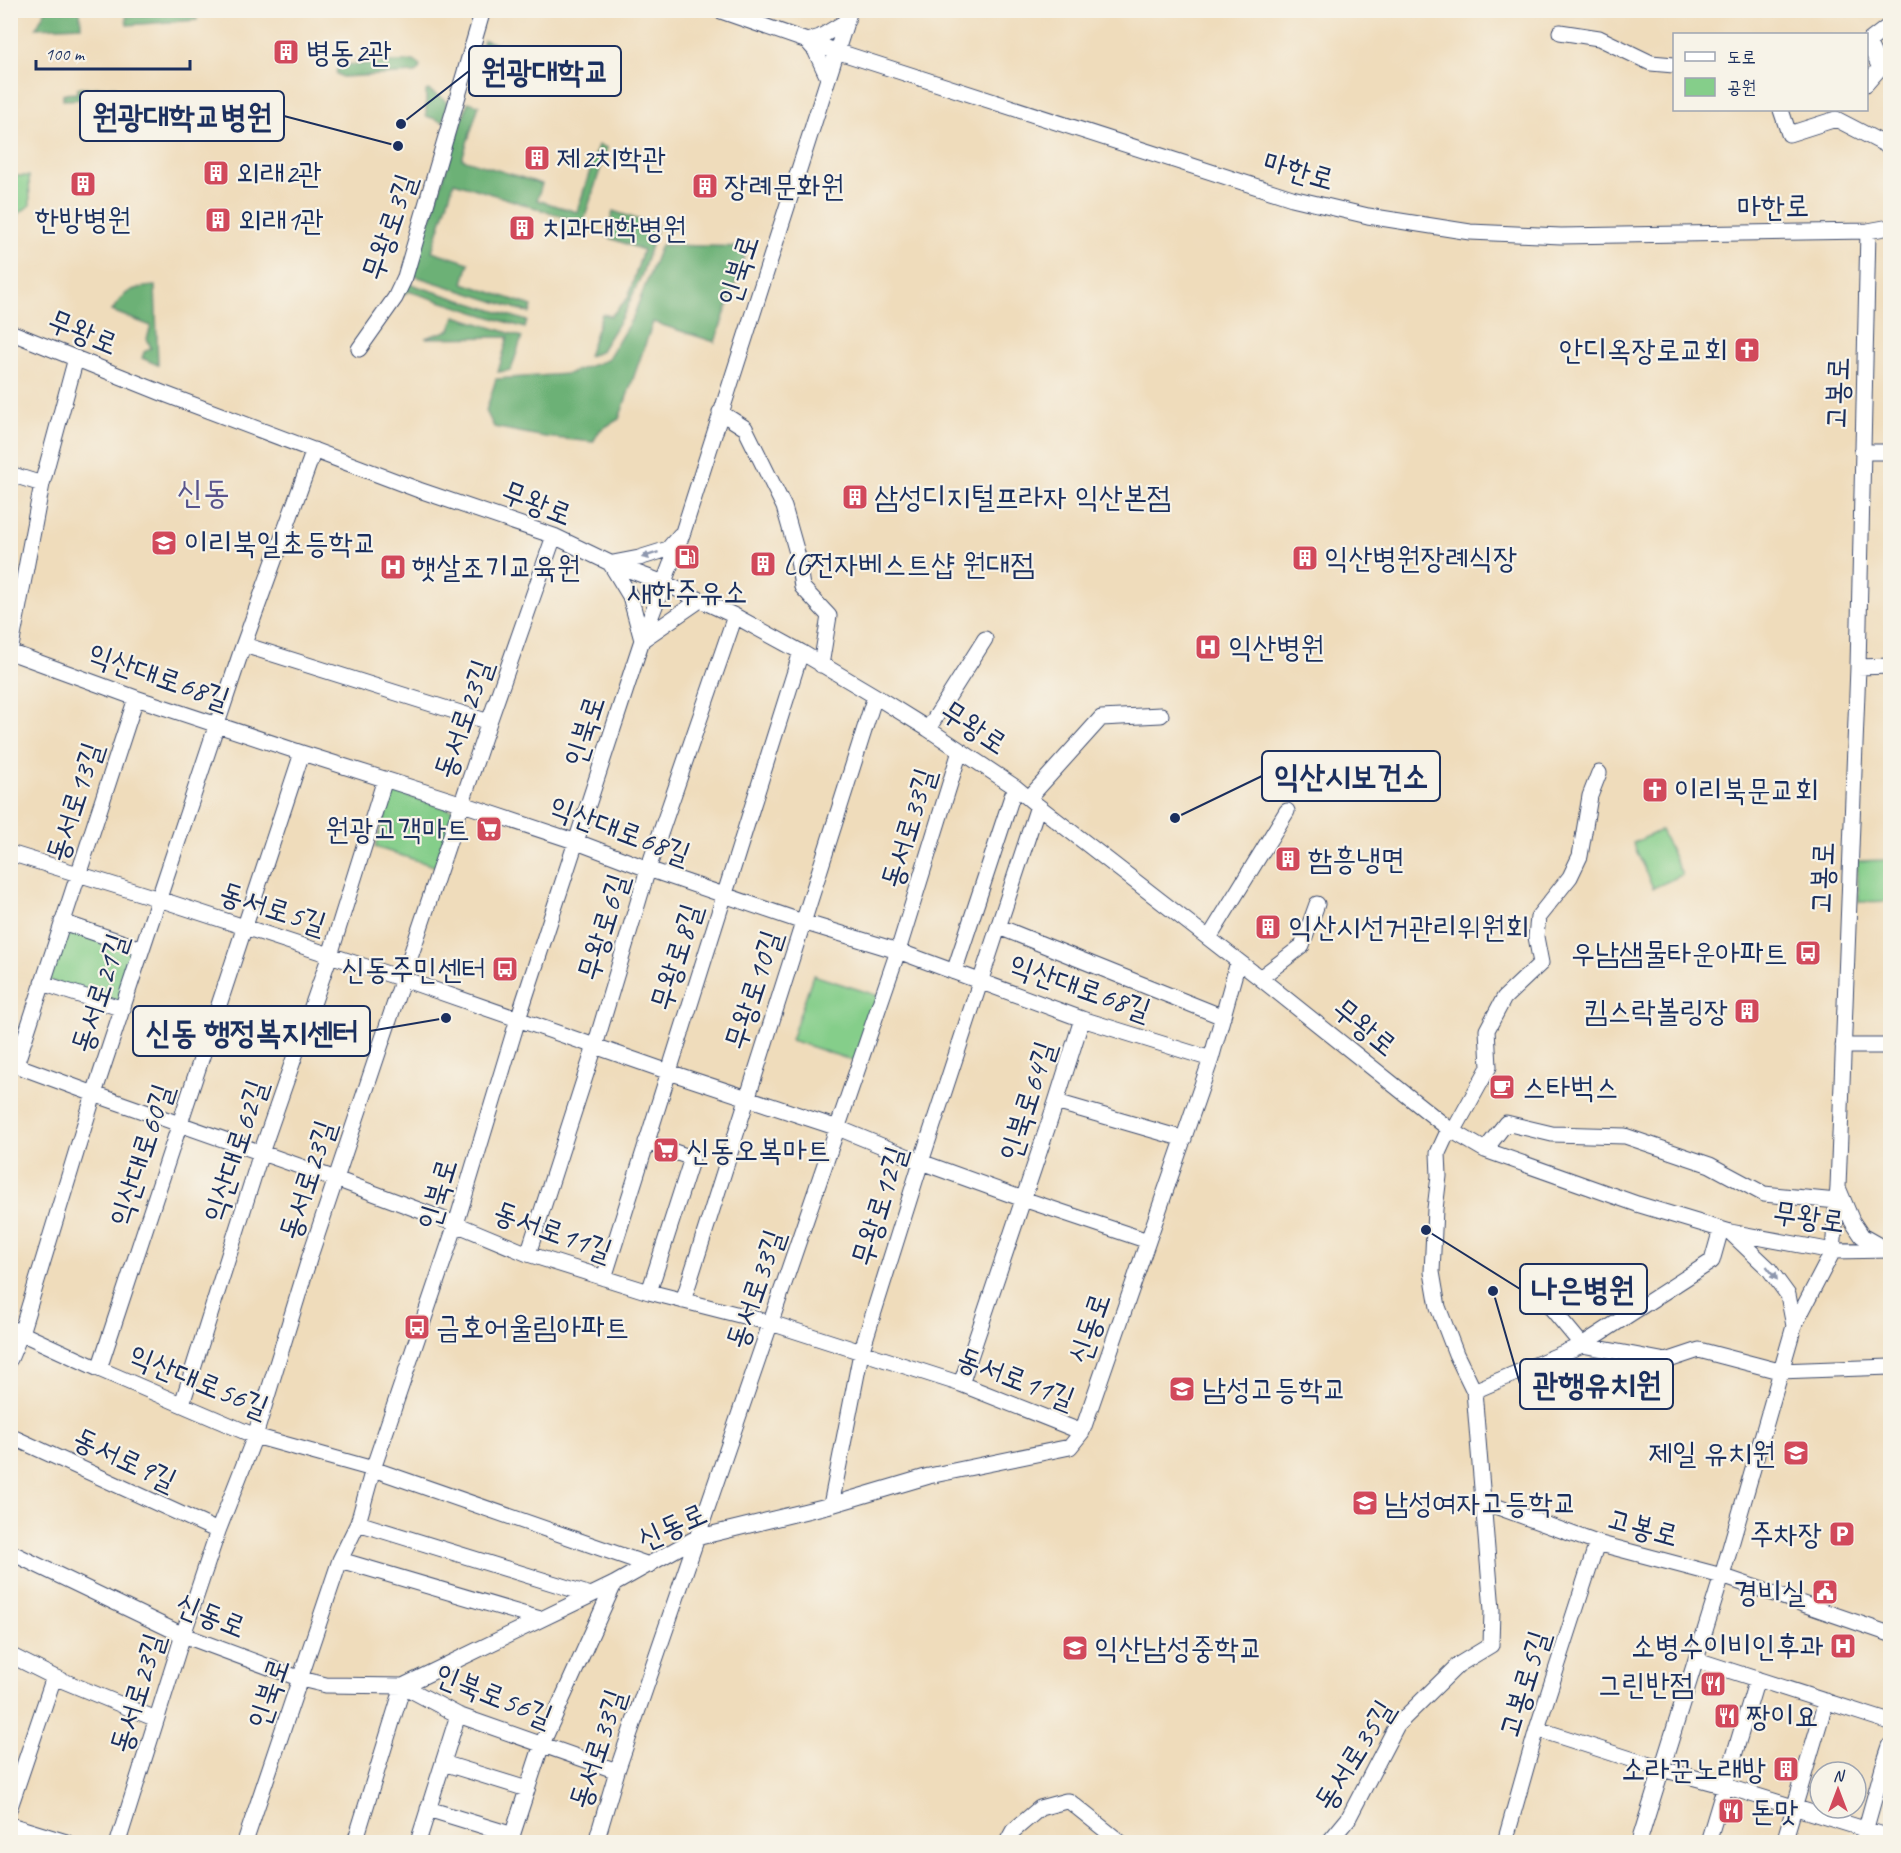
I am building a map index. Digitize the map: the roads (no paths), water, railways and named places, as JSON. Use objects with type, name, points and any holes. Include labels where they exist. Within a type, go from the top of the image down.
[{"type":"street","name":"무왕로3길","points":[[359,350],[395,298],[405,277],[483,10]]},
{"type":"street","name":"마한로","points":[[718,10],[836,51],[1292,198],[1368,216],[1470,232],[1561,236],[1868,231],[1890,227]]},
{"type":"street","points":[[828,78],[815,50],[807,41],[820,37],[848,16]]},
{"type":"street","name":"인북로","points":[[245,1842],[340,1560],[358,1523],[373,1469],[456,1224],[518,1019],[642,640],[683,532],[848,16]]},
{"type":"street","points":[[1868,82],[1880,68],[1868,42],[1890,25]]},
{"type":"street","points":[[1560,32],[1599,38],[1651,63],[1673,65]]},
{"type":"street","points":[[1781,111],[1789,134],[1840,114],[1890,147]]},
{"type":"street","name":"고봉로","points":[[1639,1842],[1722,1576],[1779,1371],[1794,1326],[1833,1251],[1838,1194],[1858,667],[1868,231]]},
{"type":"street","name":"무왕로","points":[[10,332],[162,393],[419,490],[554,536],[610,563],[664,583],[735,616],[801,652],[928,729],[1015,787],[1451,1130],[1485,1150],[1636,1204],[1726,1231],[1833,1251],[1889,1250]]},
{"type":"street","points":[[10,652],[42,484],[76,358]]},
{"type":"street","points":[[720,412],[746,428],[784,507],[797,553],[802,587],[829,616],[821,665]]},
{"type":"street","name":"동서로21길","points":[[10,1359],[16,1330],[142,949],[244,645],[314,450]]},
{"type":"street","points":[[1863,452],[1890,452]]},
{"type":"street","points":[[10,474],[42,484]]},
{"type":"street","points":[[683,532],[668,549],[639,558],[610,563],[630,596],[642,640],[700,600]]},
{"type":"street","name":"동서로23길","points":[[118,1842],[183,1635],[218,1531],[255,1436],[310,1256],[489,722],[554,536]]},
{"type":"street","name":"무왕로6길","points":[[528,1254],[595,1046],[648,869],[735,616]]},
{"type":"street","points":[[928,729],[984,639]]},
{"type":"street","points":[[244,645],[489,722]]},
{"type":"street","name":"익산대로68길","points":[[10,652],[136,698],[463,804],[803,922],[898,951],[1082,1019],[1211,1059]]},
{"type":"street","name":"무왕로8길","points":[[604,1278],[801,652]]},
{"type":"street","points":[[1858,667],[1890,666]]},
{"type":"street","name":"무왕로10길","points":[[683,1301],[875,696]]},
{"type":"street","name":"동서로13길","points":[[13,1064],[136,698]]},
{"type":"street","points":[[1033,802],[1101,718],[1161,715]]},
{"type":"street","name":"동서로33길","points":[[596,1842],[617,1771],[898,951],[960,751]]},
{"type":"street","name":"익산대로60길","points":[[99,1369],[303,753]]},
{"type":"street","name":"동서로35길","points":[[1329,1842],[1348,1819],[1397,1725],[1458,1665],[1491,1645],[1492,1610],[1474,1392],[1456,1354],[1438,1306],[1432,1272],[1438,1153],[1490,1067],[1487,1030],[1499,1006],[1504,998],[1541,963],[1536,937],[1538,917],[1570,877],[1580,856],[1590,796],[1599,774]]},
{"type":"street","name":"익산대로62길","points":[[182,1404],[261,1153],[330,955],[385,779]]},
{"type":"street","name":"무왕로","points":[[954,972],[1015,787]]},
{"type":"street","name":"무왕로12길","points":[[831,1505],[861,1353],[999,927],[1033,802]]},
{"type":"street","points":[[1209,938],[1287,812]]},
{"type":"street","name":"동서로5길","points":[[10,853],[159,899],[518,1019]]},
{"type":"street","points":[[1260,978],[1302,946],[1317,904]]},
{"type":"street","points":[[62,922],[142,949]]},
{"type":"street","points":[[999,927],[1223,1017]]},
{"type":"street","name":"신동로","points":[[10,1552],[183,1635],[301,1679],[326,1685],[403,1686],[614,1584],[696,1538],[831,1505],[929,1476],[1070,1448],[1082,1432],[1184,1139],[1211,1059],[1238,962]]},
{"type":"street","points":[[42,983],[123,1009]]},
{"type":"street","name":"인북로64길","points":[[518,1019],[838,1128],[921,1162],[1148,1241]]},
{"type":"street","name":"인북로64길","points":[[961,1384],[1082,1019]]},
{"type":"street","points":[[1843,1046],[1890,1046]]},
{"type":"street","name":"동서로11길","points":[[13,1064],[336,1179],[528,1254],[649,1292],[771,1323],[961,1384],[1082,1432]]},
{"type":"street","points":[[1056,1102],[1184,1139]]},
{"type":"street","name":"무왕로","points":[[1485,1150],[1506,1123],[1552,1134],[1625,1136],[1710,1165],[1764,1194],[1838,1194]]},
{"type":"street","points":[[646,1142],[692,1158],[649,1292]]},
{"type":"street","points":[[1838,1194],[1862,1236],[1889,1250]]},
{"type":"street","points":[[1474,1392],[1582,1345],[1712,1261],[1726,1231],[1769,1269],[1788,1295],[1794,1326]]},
{"type":"street","points":[[1533,1286],[1582,1345],[1666,1361],[1699,1350],[1779,1371],[1890,1367]]},
{"type":"street","name":"익산대로56길","points":[[16,1330],[99,1369],[255,1436],[373,1469]]},
{"type":"street","name":"동서로9길","points":[[10,1436],[218,1531]]},
{"type":"street","points":[[373,1469],[650,1565]]},
{"type":"street","name":"고봉로","points":[[1484,1502],[1597,1543],[1722,1576]]},
{"type":"street","points":[[358,1523],[591,1595]]},
{"type":"street","name":"고봉로5길","points":[[1505,1842],[1537,1729],[1597,1543]]},
{"type":"street","points":[[340,1560],[540,1619]]},
{"type":"street","points":[[1722,1576],[1890,1634]]},
{"type":"street","points":[[428,1809],[511,1839],[542,1744],[614,1584]]},
{"type":"street","points":[[10,1655],[54,1677],[156,1719]]},
{"type":"street","points":[[1697,1660],[1890,1722]]},
{"type":"street","points":[[10,1807],[54,1677]]},
{"type":"street","points":[[1708,1842],[1756,1679]]},
{"type":"street","name":"인북로56길","points":[[355,1842],[403,1686],[458,1715],[617,1771]]},
{"type":"street","points":[[1784,1842],[1826,1701]]},
{"type":"street","points":[[418,1842],[458,1715]]},
{"type":"street","points":[[1537,1729],[1662,1769],[1725,1786],[1864,1836],[1890,1837]]},
{"type":"street","points":[[1864,1836],[1887,1770],[1890,1746]]},
{"type":"street","points":[[443,1763],[527,1789]]},
{"type":"street","points":[[1007,1842],[1013,1831],[1040,1808],[1066,1801],[1088,1815],[1120,1842]]},
{"type":"street","points":[[10,1825],[66,1842]]},
{"type":"place","name":"병동2관","points":[[286,52]]},
{"type":"place","name":"원광대학교","points":[[401,124]]},
{"type":"place","name":"원광대학교병원","points":[[398,146]]},
{"type":"place","name":"제2치학관","points":[[537,158]]},
{"type":"place","name":"외래2관","points":[[216,173]]},
{"type":"place","name":"한방병원","points":[[83,184]]},
{"type":"place","name":"장례문화원","points":[[705,186]]},
{"type":"place","name":"외래1관","points":[[218,220]]},
{"type":"place","name":"치과대학병원","points":[[522,228]]},
{"type":"place","name":"안디옥장로교회","points":[[1747,350]]},
{"type":"place","name":"삼성디지털프라자 익산본점","points":[[855,497]]},
{"type":"place","name":"이리북일초등학교","points":[[164,543]]},
{"type":"place","name":"새한주유소","points":[[687,557]]},
{"type":"place","name":"익산병원장례식장","points":[[1305,558]]},
{"type":"place","name":"LG전자베스트샵 원대점","points":[[763,564]]},
{"type":"place","name":"햇살조기교육원","points":[[393,567]]},
{"type":"place","name":"익산병원","points":[[1208,647]]},
{"type":"place","name":"이리북문교회","points":[[1655,790]]},
{"type":"place","name":"익산시보건소","points":[[1175,818]]},
{"type":"place","name":"원광고객마트","points":[[489,829]]},
{"type":"place","name":"함흥냉면","points":[[1288,859]]},
{"type":"place","name":"익산시선거관리위원회","points":[[1268,927]]},
{"type":"place","name":"우남샘물타운아파트","points":[[1808,953]]},
{"type":"place","name":"신동주민센터","points":[[505,969]]},
{"type":"place","name":"킴스락볼링장","points":[[1747,1011]]},
{"type":"place","name":"신동 행정복지센터","points":[[446,1018]]},
{"type":"place","name":"스타벅스","points":[[1502,1087]]},
{"type":"place","name":"신동오복마트","points":[[666,1150]]},
{"type":"place","name":"나은병원","points":[[1426,1230]]},
{"type":"place","name":"관행유치원","points":[[1493,1291]]},
{"type":"place","name":"금호어울림아파트","points":[[417,1327]]},
{"type":"place","name":"남성고등학교","points":[[1182,1389]]},
{"type":"place","name":"제일 유치원","points":[[1796,1453]]},
{"type":"place","name":"남성여자고등학교","points":[[1365,1503]]},
{"type":"place","name":"주차장","points":[[1842,1534]]},
{"type":"place","name":"경비실","points":[[1825,1592]]},
{"type":"place","name":"소병수이비인후과","points":[[1843,1646]]},
{"type":"place","name":"익산남성중학교","points":[[1075,1648]]},
{"type":"place","name":"그린반점","points":[[1713,1684]]},
{"type":"place","name":"짱이요","points":[[1727,1716]]},
{"type":"place","name":"소라꾼노래방","points":[[1786,1769]]},
{"type":"place","name":"돈맛","points":[[1731,1811]]},
{"type":"district","name":"신동","points":[[203,492]]}]
